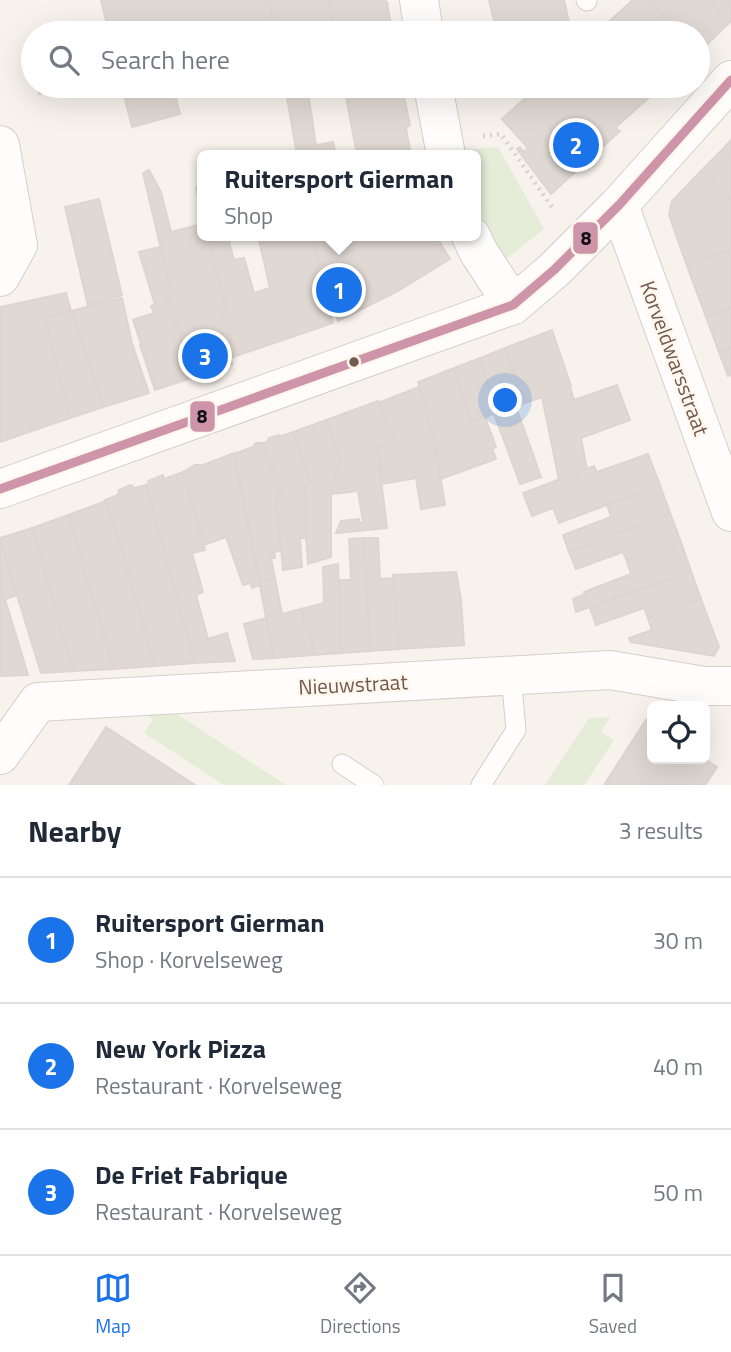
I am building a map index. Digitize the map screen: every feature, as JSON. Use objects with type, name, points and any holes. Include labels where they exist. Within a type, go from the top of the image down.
[{"type":"street","points":[[419,0],[422,21]]},
{"type":"street","points":[[0,489],[513,305],[619,205],[731,79]]},
{"type":"street","points":[[435,98],[444,147]]},
{"type":"street","points":[[0,145],[18,245],[0,277]]},
{"type":"street","name":"Korveldwarsstraat","points":[[619,205],[731,512]]},
{"type":"street","points":[[473,241],[513,305]]},
{"type":"street","name":"Nieuwstraat","points":[[0,755],[38,702],[610,670],[704,686],[731,686]]},
{"type":"lane","points":[[481,785],[516,730],[511,676]]},
{"type":"lane","points":[[342,764],[374,785]]},
{"type":"path","points":[[444,147],[501,134],[578,245]]},
{"type":"green space","points":[[498,147],[544,229],[501,263],[493,253],[481,212],[481,150],[462,150]]},
{"type":"green space","points":[[172,711],[286,785],[224,785],[144,733],[153,720],[142,712]]},
{"type":"green space","points":[[610,717],[601,732],[614,740],[584,785],[545,785],[589,718]]},
{"type":"building","points":[[101,0],[269,0],[273,21],[106,21]]},
{"type":"building","points":[[269,0],[328,0],[332,21],[273,21]]},
{"type":"building","points":[[328,0],[385,0],[390,21],[332,21]]},
{"type":"building","points":[[489,0],[564,0],[569,21],[494,21]]},
{"type":"building","points":[[633,0],[650,0],[669,21],[609,21]]},
{"type":"building","points":[[650,0],[710,0],[731,21],[710,41],[710,21],[669,21]]},
{"type":"building","points":[[710,0],[731,0],[731,21]]},
{"type":"building","points":[[125,98],[176,98],[180,114],[132,127]]},
{"type":"building","points":[[287,98],[309,98],[316,145],[296,149]]},
{"type":"building","points":[[346,98],[404,98],[410,125],[406,128],[410,150],[356,150]]},
{"type":"building","points":[[525,98],[649,98],[615,128],[620,131],[551,194],[517,149],[520,147],[524,152],[528,148],[502,119]]},
{"type":"building","points":[[731,140],[731,159],[722,150]]},
{"type":"building","points":[[333,142],[335,150],[296,150]]},
{"type":"building","points":[[722,150],[731,159],[731,200],[701,171]]},
{"type":"building","points":[[149,170],[161,192],[171,232],[197,225],[197,241],[209,241],[226,309],[223,311],[236,356],[230,358],[232,364],[194,377],[164,289],[170,287],[143,173]]},
{"type":"building","points":[[701,171],[731,200],[731,250],[687,266],[669,215],[672,201]]},
{"type":"building","points":[[99,199],[122,295],[88,306],[65,207]]},
{"type":"building","points":[[229,241],[234,260],[244,258],[254,293],[270,288],[259,241],[312,241],[323,276],[318,279],[333,323],[236,356],[223,311],[226,309],[209,242]]},
{"type":"building","points":[[313,241],[439,241],[450,259],[398,291],[338,321]]},
{"type":"building","points":[[160,247],[170,287],[164,289],[194,377],[155,390],[133,320],[154,313],[151,306],[155,305],[139,252]]},
{"type":"building","points":[[731,250],[731,308],[706,317],[687,266]]},
{"type":"building","points":[[66,293],[71,311],[45,317],[70,418],[0,442],[0,307]]},
{"type":"building","points":[[122,298],[132,343],[149,393],[103,407],[71,311]]},
{"type":"building","points":[[731,308],[731,348],[719,352],[706,317]]},
{"type":"building","points":[[71,311],[103,407],[70,418],[45,317]]},
{"type":"building","points":[[552,330],[574,400],[617,385],[630,420],[581,438],[587,469],[559,480],[542,397],[525,403],[505,348]]},
{"type":"building","points":[[505,348],[525,403],[516,407],[529,443],[508,451],[494,414],[496,413],[480,358]]},
{"type":"building","points":[[731,348],[731,375],[728,376],[719,352]]},
{"type":"building","points":[[480,358],[496,413],[472,422],[454,368]]},
{"type":"building","points":[[454,368],[472,422],[485,417],[496,447],[492,449],[496,459],[441,479],[433,435],[418,382]]},
{"type":"building","points":[[419,387],[433,435],[445,505],[421,509],[416,478],[382,484],[377,447],[394,440],[380,402]]},
{"type":"building","points":[[378,401],[394,440],[377,447],[387,528],[336,533],[341,521],[359,519],[359,523],[363,522],[358,491],[331,494],[340,460],[326,420]]},
{"type":"building","points":[[326,420],[340,460],[331,491],[331,557],[308,564],[305,485],[311,483],[293,432]]},
{"type":"building","points":[[293,432],[311,483],[305,485],[306,538],[300,538],[302,567],[283,570],[276,496],[281,494],[263,443],[269,438]]},
{"type":"building","points":[[256,443],[263,443],[281,494],[276,496],[281,551],[274,552],[275,558],[271,558],[275,578],[259,581],[234,454],[253,447]]},
{"type":"building","points":[[529,443],[541,477],[520,484],[508,451]]},
{"type":"building","points":[[234,453],[260,585],[252,588],[250,583],[243,585],[226,537],[204,545],[183,472],[195,465],[203,465]]},
{"type":"building","points":[[648,454],[660,485],[559,523],[553,508],[532,516],[523,493],[594,466],[597,472]]},
{"type":"building","points":[[183,472],[205,550],[192,553],[203,592],[196,595],[208,639],[189,645],[146,485],[149,484],[148,481],[163,475],[164,479]]},
{"type":"building","points":[[131,485],[135,488],[146,485],[195,663],[155,666],[105,500],[118,495],[119,490]]},
{"type":"building","points":[[660,485],[670,513],[569,552],[563,535],[611,517],[607,505]]},
{"type":"building","points":[[106,501],[155,666],[114,669],[68,515]]},
{"type":"building","points":[[670,513],[681,542],[627,561],[623,552],[576,569],[569,552]]},
{"type":"building","points":[[68,515],[114,669],[73,671],[32,528]]},
{"type":"building","points":[[32,528],[73,671],[41,673],[0,540]]},
{"type":"building","points":[[364,538],[378,538],[380,579],[393,578],[399,649],[370,651]]},
{"type":"building","points":[[364,538],[370,651],[341,653],[339,580],[351,580],[349,539]]},
{"type":"building","points":[[0,540],[17,595],[5,599],[28,675],[0,676]]},
{"type":"building","points":[[681,542],[691,571],[576,612],[573,599],[631,574],[627,561]]},
{"type":"building","points":[[338,564],[341,653],[313,655],[310,631],[307,632],[301,609],[324,603],[323,567]]},
{"type":"building","points":[[691,571],[701,599],[648,618],[644,608],[596,625],[590,608]]},
{"type":"building","points":[[456,572],[464,645],[399,649],[393,575]]},
{"type":"building","points":[[275,578],[282,614],[301,609],[307,632],[310,631],[313,655],[274,658],[259,581]]},
{"type":"building","points":[[701,599],[719,647],[714,656],[631,642],[629,638],[652,630],[648,618]]},
{"type":"building","points":[[266,618],[274,658],[253,659],[244,624]]},
{"type":"building","points":[[227,633],[235,661],[195,663],[189,645]]},
{"type":"building","points":[[646,720],[647,764],[710,762],[717,767],[705,785],[604,785]]},
{"type":"building","points":[[106,727],[195,785],[69,785]]},
{"type":"transit line","name":"8","points":[[0,489],[513,305],[554,270],[619,205],[731,80]]},
{"type":"place","name":"New York Pizza","points":[[576,145]]},
{"type":"place","name":"Ruitersport Gierman","points":[[339,290]]},
{"type":"place","name":"De Friet Fabrique","points":[[205,356]]}]
